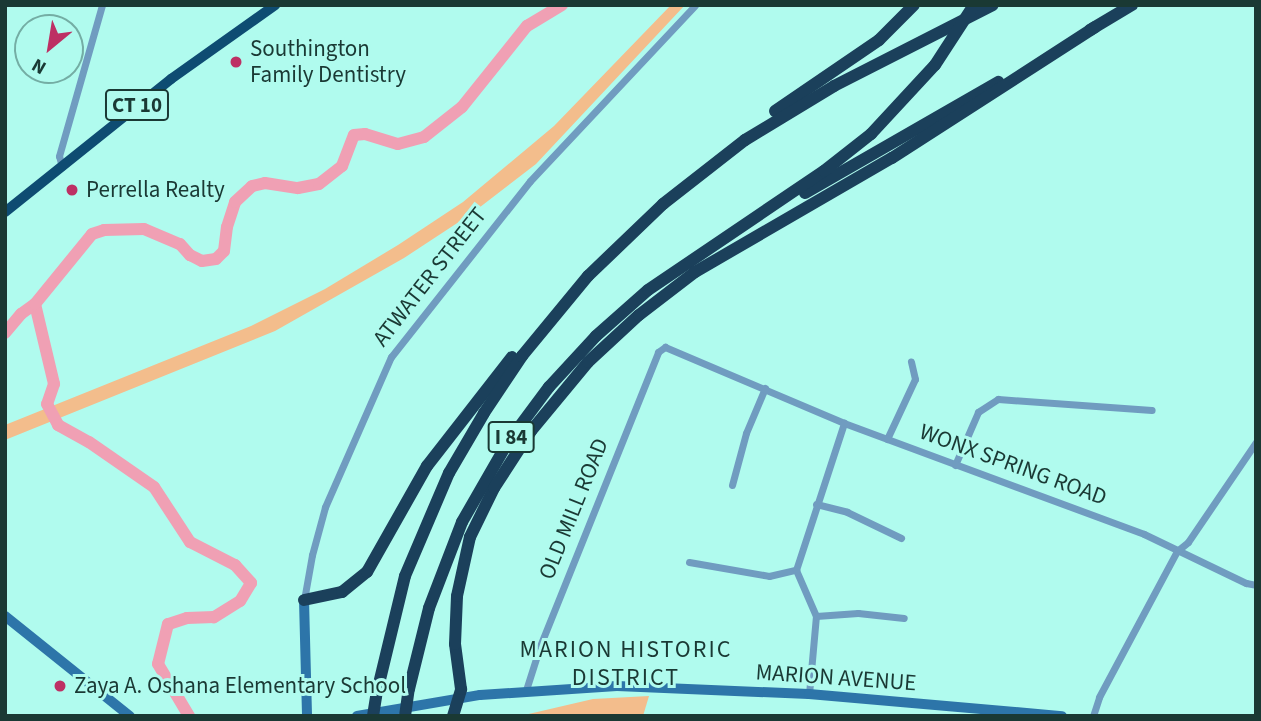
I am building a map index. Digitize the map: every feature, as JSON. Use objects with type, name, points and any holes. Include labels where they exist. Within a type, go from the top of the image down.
[{"type":"highway","name":"CT 10","points":[[5,212],[171,79],[275,5]]},
{"type":"highway","points":[[690,181],[738,137],[879,40],[914,5]]},
{"type":"highway","points":[[707,249],[847,153],[898,107],[935,65],[974,5]]},
{"type":"highway","name":"I 84","points":[[373,716],[397,599],[412,554],[444,483],[502,384],[544,328],[589,276],[690,181],[746,140],[814,97],[993,5]]},
{"type":"highway","name":"I 84","points":[[405,716],[429,608],[452,544],[483,482],[514,432],[549,387],[596,336],[649,290],[707,249],[1132,5]]},
{"type":"highway","points":[[453,716],[459,697],[456,612],[462,566],[473,531],[495,488],[531,431],[588,362],[639,315],[695,272],[892,158],[1095,27]]},
{"type":"highway","points":[[304,600],[342,592],[368,572],[432,460],[543,318],[589,276]]},
{"type":"main road","name":"ATWATER STREET","points":[[304,600],[307,716]]},
{"type":"main road","points":[[5,616],[130,716]]},
{"type":"main road","name":"MARION AVENUE","points":[[357,716],[459,697],[526,690],[645,686],[809,694],[947,711],[1062,716]]},
{"type":"street","points":[[62,168],[60,156],[102,5]]},
{"type":"street","name":"ATWATER STREET","points":[[304,600],[313,548],[325,508],[391,358],[530,181],[695,5]]},
{"type":"street","name":"WONX SPRING ROAD","points":[[665,347],[844,423],[1144,534],[1246,583],[1256,584]]},
{"type":"street","name":"OLD MILL ROAD","points":[[526,690],[540,646],[658,352],[665,347]]},
{"type":"street","points":[[887,439],[915,379],[911,361]]},
{"type":"street","points":[[732,485],[746,433],[765,388]]},
{"type":"street","points":[[955,466],[978,412],[998,399],[1152,410]]},
{"type":"street","points":[[809,694],[816,616],[796,570],[844,423]]},
{"type":"street","points":[[1093,716],[1099,697],[1177,551],[1188,542],[1256,442]]},
{"type":"street","points":[[816,504],[847,512],[901,538]]},
{"type":"street","points":[[689,562],[769,576],[796,570]]},
{"type":"street","points":[[816,616],[859,613],[904,618]]},
{"type":"shaded area","points":[[671,5],[685,5],[536,164],[471,214],[404,258],[275,331],[5,440],[5,425],[251,326],[325,289],[398,245],[463,202],[554,126]]},
{"type":"shaded area","points":[[649,696],[643,716],[520,716],[593,699]]},
{"type":"waterway","points":[[5,333],[21,314],[35,304],[92,234],[104,230],[144,229],[180,244],[190,255],[202,261],[216,259],[224,251],[227,227],[235,202],[252,186],[265,183],[298,188],[319,184],[342,166],[354,135],[365,134],[398,144],[424,137],[462,107],[527,26],[562,5]]},
{"type":"waterway","points":[[35,304],[54,384],[47,404],[58,425],[89,442],[154,487],[190,542],[235,565],[251,583],[240,601],[214,617],[187,618],[168,624],[158,664],[189,716]]},
{"type":"place","name":"Southington Family Dentistry","points":[[236,62]]},
{"type":"place","name":"Perrella Realty","points":[[72,190]]},
{"type":"place","name":"Zaya A. Oshana Elementary School","points":[[60,686]]},
{"type":"district","name":"MARION HISTORIC DISTRICT","points":[[626,664]]}]
